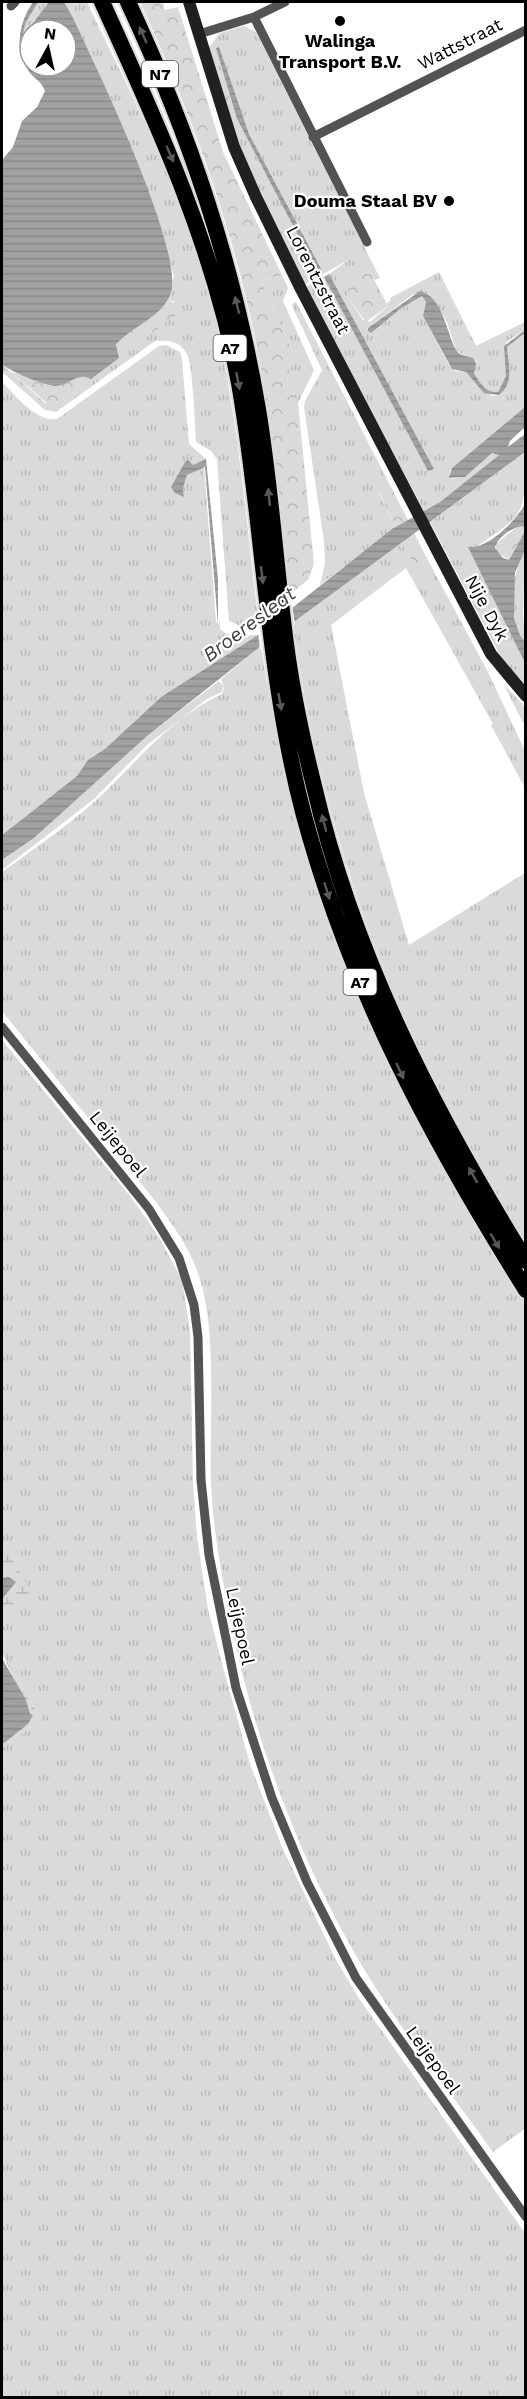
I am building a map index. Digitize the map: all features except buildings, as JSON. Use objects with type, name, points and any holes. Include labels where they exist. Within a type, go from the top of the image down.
[{"type":"highway","name":"N7","points":[[102,2],[147,101]]},
{"type":"highway","name":"N7","points":[[128,2],[191,147]]},
{"type":"highway","name":"A7","points":[[147,101],[190,209],[212,275],[238,382],[270,644],[284,728],[303,811],[328,896],[366,996],[410,1092],[448,1163],[525,1290]]},
{"type":"highway","name":"A7","points":[[191,147],[226,260],[250,366],[259,413],[284,633],[314,789],[346,896],[372,970],[397,1029],[438,1114],[525,1261]]},
{"type":"street","name":"Lorentzstraat","points":[[189,2],[234,147],[256,197],[426,530]]},
{"type":"street","points":[[199,34],[254,17],[285,2]]},
{"type":"street","points":[[254,17],[367,242]]},
{"type":"street","name":"Wattstraat","points":[[313,137],[525,30]]},
{"type":"street","name":"Nije Dyk","points":[[426,530],[495,662],[525,696]]},
{"type":"street","name":"Leijepoel","points":[[2,1027],[149,1209],[180,1258],[189,1282],[198,1337],[201,1480],[208,1555],[236,1688],[268,1788],[307,1882],[356,1978],[525,2217]]},
{"type":"green space","points":[[38,2],[49,2],[37,18],[29,18]]},
{"type":"green space","points":[[64,2],[87,2],[169,178],[207,285],[228,380],[235,426],[258,618],[251,625],[238,625],[229,621],[217,459],[211,451],[196,442],[191,371],[187,354],[181,346],[173,342],[155,341],[56,412],[45,410],[2,372],[2,364],[45,403],[56,403],[175,302],[168,300],[174,276],[159,223],[94,62],[78,30],[78,18],[72,18]]},
{"type":"green space","points":[[140,2],[163,2],[165,10],[178,7],[223,152],[282,275],[261,281],[294,355],[287,379],[298,403],[314,564],[308,580],[290,594],[264,388],[238,267],[195,133]]},
{"type":"green space","points":[[244,26],[256,32],[380,278],[375,280],[369,271],[347,290],[349,299],[363,320],[370,322],[388,306],[390,298],[439,272],[476,346],[525,322],[525,330],[506,342],[506,376],[498,392],[484,387],[474,373],[476,364],[456,350],[447,322],[430,295],[424,292],[412,295],[367,329],[371,332],[400,309],[422,296],[426,302],[423,316],[449,365],[455,371],[466,372],[492,396],[500,395],[507,384],[507,347],[525,333],[525,407],[452,468],[451,479],[465,477],[492,453],[500,454],[440,502],[424,511],[305,287],[324,277],[428,470],[329,274],[350,259],[304,285],[240,147],[209,47],[220,33]],"holes":[[[217,46],[249,134],[322,269],[319,272],[237,119]]]},
{"type":"green space","points":[[369,270],[388,306],[366,322],[349,299],[347,290],[351,283]]},
{"type":"green space","points":[[282,275],[288,288],[283,301],[314,370],[298,403],[287,379],[294,355],[261,281]]},
{"type":"green space","points":[[168,300],[184,309],[119,358],[115,349],[120,340]]},
{"type":"green space","points":[[296,302],[390,485],[378,492],[396,527],[320,585],[325,563],[324,541],[304,407],[322,370],[293,308],[292,304]]},
{"type":"green space","points":[[167,345],[180,352],[182,359],[189,444],[206,459],[194,465],[186,465],[175,480],[184,496],[183,488],[187,475],[204,466],[216,622],[219,624],[220,621],[220,629],[227,634],[258,635],[161,697],[106,748],[92,757],[77,776],[2,835],[2,382],[34,412],[49,419],[57,419],[159,346]]},
{"type":"green space","points":[[11,372],[56,386],[78,377],[91,379],[62,401],[49,405]]},
{"type":"green space","points":[[525,452],[525,488],[520,510],[493,535],[476,547],[469,547],[525,663],[525,690],[502,659],[430,522]]},
{"type":"green space","points":[[390,485],[408,520],[396,527],[378,491]]},
{"type":"green space","points":[[518,526],[525,526],[525,531],[509,560],[496,551],[496,544]]},
{"type":"green space","points":[[414,533],[430,564],[419,573],[401,541]]},
{"type":"green space","points":[[401,541],[419,572],[430,564],[489,674],[525,751],[525,788],[491,725],[493,724],[406,568],[331,625],[364,793],[409,945],[525,873],[525,1243],[481,1171],[442,1097],[406,1022],[374,945],[347,866],[324,786],[306,704],[293,621]]},
{"type":"green space","points":[[525,550],[523,615],[525,642],[515,621],[513,596],[517,571]]},
{"type":"green space","points":[[261,646],[282,757],[296,811],[329,918],[349,971],[393,1074],[423,1133],[525,1302],[526,2128],[493,2152],[397,2020],[344,1934],[302,1849],[268,1759],[241,1668],[218,1554],[211,1484],[211,1377],[208,1321],[204,1296],[194,1263],[180,1236],[156,1202],[2,1011],[2,872],[82,812],[174,725],[189,713],[222,694],[224,688],[221,679]]},
{"type":"green space","points":[[219,681],[223,686],[222,692],[207,699],[147,745],[94,799],[2,870],[2,860],[34,838],[147,736]]},
{"type":"green space","points":[[503,683],[525,707],[525,722],[523,723]]},
{"type":"green space","points":[[2,1040],[130,1196],[159,1237],[182,1280],[190,1331],[193,1483],[197,1537],[208,1609],[250,1764],[282,1847],[336,1960],[360,2000],[525,2233],[525,2397],[2,2397],[2,1748],[41,1719],[2,1653],[2,1543],[23,1578],[2,1538]]},
{"type":"green space","points":[[2,1538],[32,1594],[2,1617],[2,1599],[14,1586],[9,1577],[2,1578]]},
{"type":"green space","points":[[2,1653],[41,1719],[2,1748],[2,1742],[28,1724],[30,1714]]},
{"type":"shaded area","points":[[33,2],[38,2],[29,18],[24,18]]},
{"type":"shaded area","points":[[49,2],[64,2],[73,18],[37,18]]},
{"type":"shaded area","points":[[78,29],[135,156],[164,237],[171,270],[171,292],[167,301],[154,315],[116,345],[119,358],[91,379],[82,377],[55,386],[27,377],[2,364],[2,160],[13,147],[22,121],[37,107],[45,91],[36,78],[78,78]]},
{"type":"shaded area","points":[[219,47],[249,134],[322,270],[318,273],[237,119],[216,48]]},
{"type":"shaded area","points":[[329,274],[434,469],[428,471],[324,277]]},
{"type":"shaded area","points":[[420,291],[427,294],[439,307],[456,350],[462,355],[473,358],[476,364],[474,373],[481,384],[490,391],[498,392],[506,376],[504,346],[525,330],[525,333],[507,347],[509,379],[499,395],[484,393],[466,372],[452,369],[423,316],[426,302],[422,296],[400,309],[371,333],[368,331],[368,328]]},
{"type":"shaded area","points":[[525,407],[525,427],[510,441],[508,447],[525,434],[525,452],[261,646],[147,736],[34,838],[2,860],[2,835],[77,776],[88,760],[106,748],[161,697],[258,635],[392,529],[440,502],[499,455],[492,453],[465,477],[449,478],[452,468]]},
{"type":"shaded area","points":[[206,459],[218,579],[218,625],[205,467],[187,475],[183,488],[184,497],[175,493],[171,487],[185,462],[188,460],[193,465]]},
{"type":"shaded area","points":[[525,504],[525,526],[516,527],[507,533],[499,540],[495,548],[503,558],[509,560],[525,531],[525,550],[515,573],[514,618],[525,642],[525,663],[468,547],[484,543],[501,532]]},
{"type":"shaded area","points":[[9,1577],[16,1582],[2,1599],[2,1578]]},
{"type":"shaded area","points":[[2,1658],[26,1700],[30,1714],[33,1715],[28,1724],[4,1743],[2,1742]]},
{"type":"pier","points":[[292,605],[295,624],[260,650],[258,631]]},
{"type":"place","name":"Walinga Transport B.V.","points":[[340,21]]},
{"type":"place","name":"Douma Staal BV","points":[[449,201]]},
{"type":"water label","name":"Broeresleat","points":[[249,624]]}]
